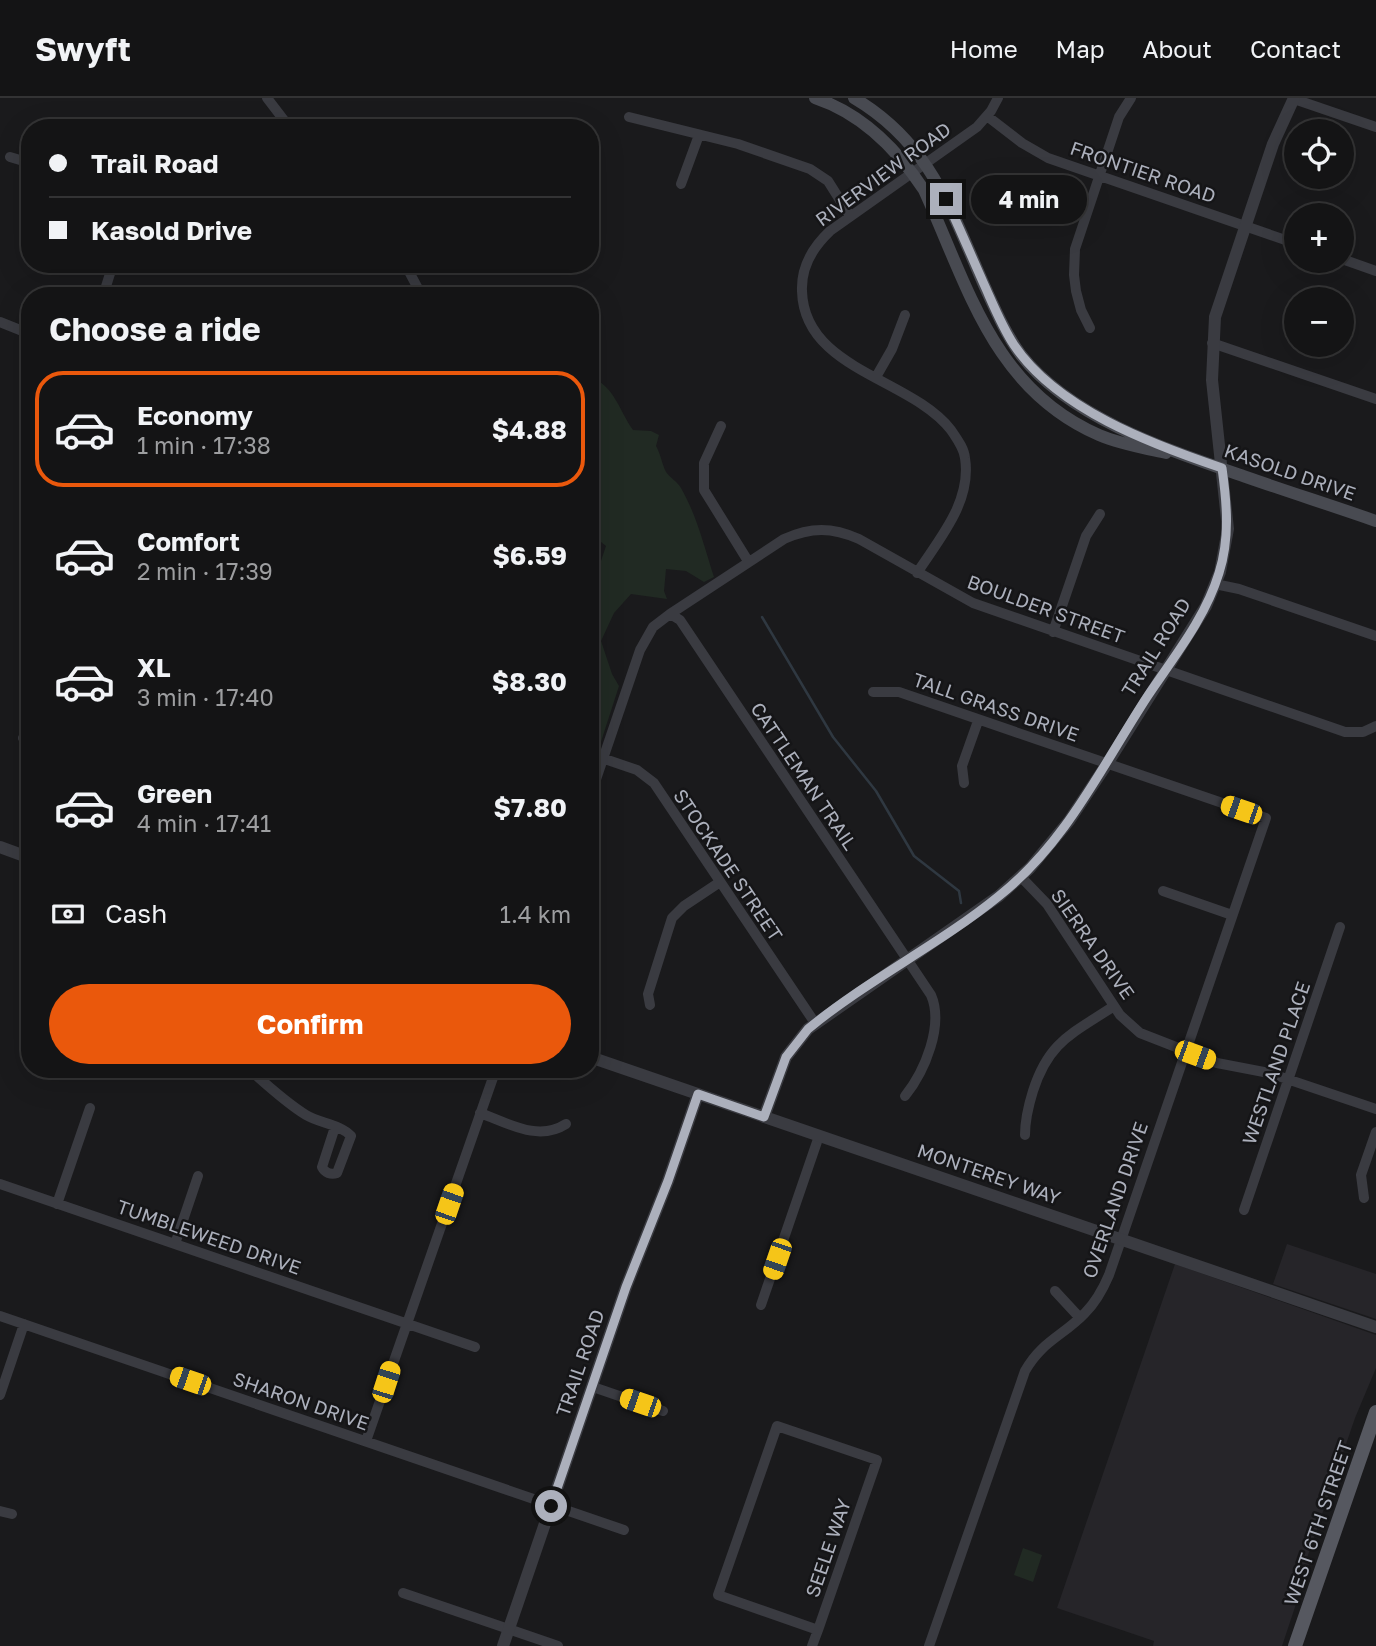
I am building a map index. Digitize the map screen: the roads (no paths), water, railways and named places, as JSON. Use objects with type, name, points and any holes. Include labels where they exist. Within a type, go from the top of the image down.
[{"type":"main road","name":"KASOLD DRIVE","points":[[816,98],[848,113],[872,130],[894,149],[913,173],[924,190],[982,322],[996,347],[1031,390],[1066,417],[1102,436],[1133,446],[1192,458]]},
{"type":"main road","name":"KASOLD DRIVE","points":[[854,98],[907,139],[926,164],[946,199],[1002,325],[1014,345],[1033,369],[1073,403],[1192,458],[1376,521]]},
{"type":"main road","name":"WEST 6TH STREET","points":[[1296,1646],[1376,1412]]},
{"type":"street","points":[[267,98],[283,119]]},
{"type":"street","name":"RIVERVIEW ROAD","points":[[917,573],[961,501],[966,473],[964,451],[937,415],[836,354],[820,340],[809,323],[803,302],[803,273],[812,251],[830,231],[966,136],[987,117],[998,98]]},
{"type":"street","points":[[1090,328],[1076,291],[1074,263],[1078,237],[1119,117],[1132,98]]},
{"type":"street","points":[[1294,98],[1376,127]]},
{"type":"street","name":"TRAIL ROAD","points":[[764,1117],[786,1057],[799,1038],[815,1023],[999,897],[1021,877],[1060,832],[1108,764],[1206,606],[1225,551],[1228,529],[1212,380],[1212,343],[1219,299],[1273,144],[1294,98]]},
{"type":"street","points":[[629,117],[738,144],[810,169],[828,181],[850,216]]},
{"type":"street","name":"FRONTIER ROAD","points":[[987,117],[1034,151],[1284,240]]},
{"type":"street","points":[[681,184],[699,135]]},
{"type":"street","points":[[10,157],[21,160]]},
{"type":"street","points":[[1354,263],[1376,271]]},
{"type":"street","points":[[876,377],[892,349],[905,315]]},
{"type":"street","points":[[0,322],[21,330]]},
{"type":"street","points":[[1212,343],[1376,399]]},
{"type":"street","points":[[721,425],[704,464],[704,490],[748,561]]},
{"type":"street","points":[[1053,632],[1086,536],[1100,514]]},
{"type":"street","name":"BOULDER STREET","points":[[599,768],[640,650],[653,627],[748,561],[796,533],[822,529],[839,531],[859,539],[973,603],[1053,632],[1345,732],[1363,733],[1374,727]]},
{"type":"street","points":[[1215,584],[1239,589],[1376,636]]},
{"type":"street","name":"CATTLEMAN TRAIL","points":[[670,614],[680,620],[931,995],[937,1020],[918,1080],[905,1096]]},
{"type":"street","name":"TALL GRASS DRIVE","points":[[873,692],[899,692],[1266,818]]},
{"type":"street","points":[[964,783],[962,766],[978,721]]},
{"type":"street","name":"STOCKADE STREET","points":[[599,758],[637,770],[651,780],[815,1023]]},
{"type":"street","name":"OVERLAND DRIVE","points":[[929,1646],[1025,1371],[1043,1346],[1080,1318],[1103,1288],[1266,818]]},
{"type":"street","points":[[0,847],[21,855]]},
{"type":"street","name":"SIERRA DRIVE","points":[[1021,877],[1047,904],[1114,1006],[1140,1033],[1217,1063],[1269,1073],[1376,1109]]},
{"type":"street","points":[[650,1005],[648,994],[672,918],[684,906],[720,882]]},
{"type":"street","points":[[1163,891],[1232,915]]},
{"type":"street","name":"WESTLAND PLACE","points":[[1244,1210],[1340,927]]},
{"type":"street","points":[[1025,1135],[1024,1117],[1039,1072],[1050,1052],[1114,1006]]},
{"type":"street","name":"MONTEREY WAY","points":[[599,1060],[1376,1327]]},
{"type":"street","points":[[264,1078],[309,1117],[335,1127]]},
{"type":"street","points":[[366,1441],[493,1078]]},
{"type":"street","name":"TRAIL ROAD","points":[[503,1646],[626,1287],[668,1181],[698,1094]]},
{"type":"street","points":[[57,1204],[90,1108]]},
{"type":"street","points":[[480,1113],[533,1132],[550,1132],[566,1124]]},
{"type":"street","points":[[1364,1198],[1361,1175],[1376,1132]]},
{"type":"street","points":[[761,1305],[819,1136]]},
{"type":"street","points":[[175,1244],[198,1175]]},
{"type":"street","name":"TUMBLEWEED DRIVE","points":[[0,1184],[475,1347]]},
{"type":"street","points":[[1055,1291],[1080,1318]]},
{"type":"street","name":"SHARON DRIVE","points":[[0,1316],[624,1530]]},
{"type":"street","points":[[0,1395],[24,1324]]},
{"type":"street","points":[[593,1387],[663,1412]]},
{"type":"street","name":"SEELE WAY","points":[[812,1646],[818,1630],[877,1460],[777,1426],[718,1595],[818,1630]]},
{"type":"street","points":[[0,1511],[12,1514]]},
{"type":"street","points":[[403,1593],[558,1646]]},
{"type":"waterway","points":[[762,617],[833,737],[876,791],[914,856],[959,891],[961,903]]}]
